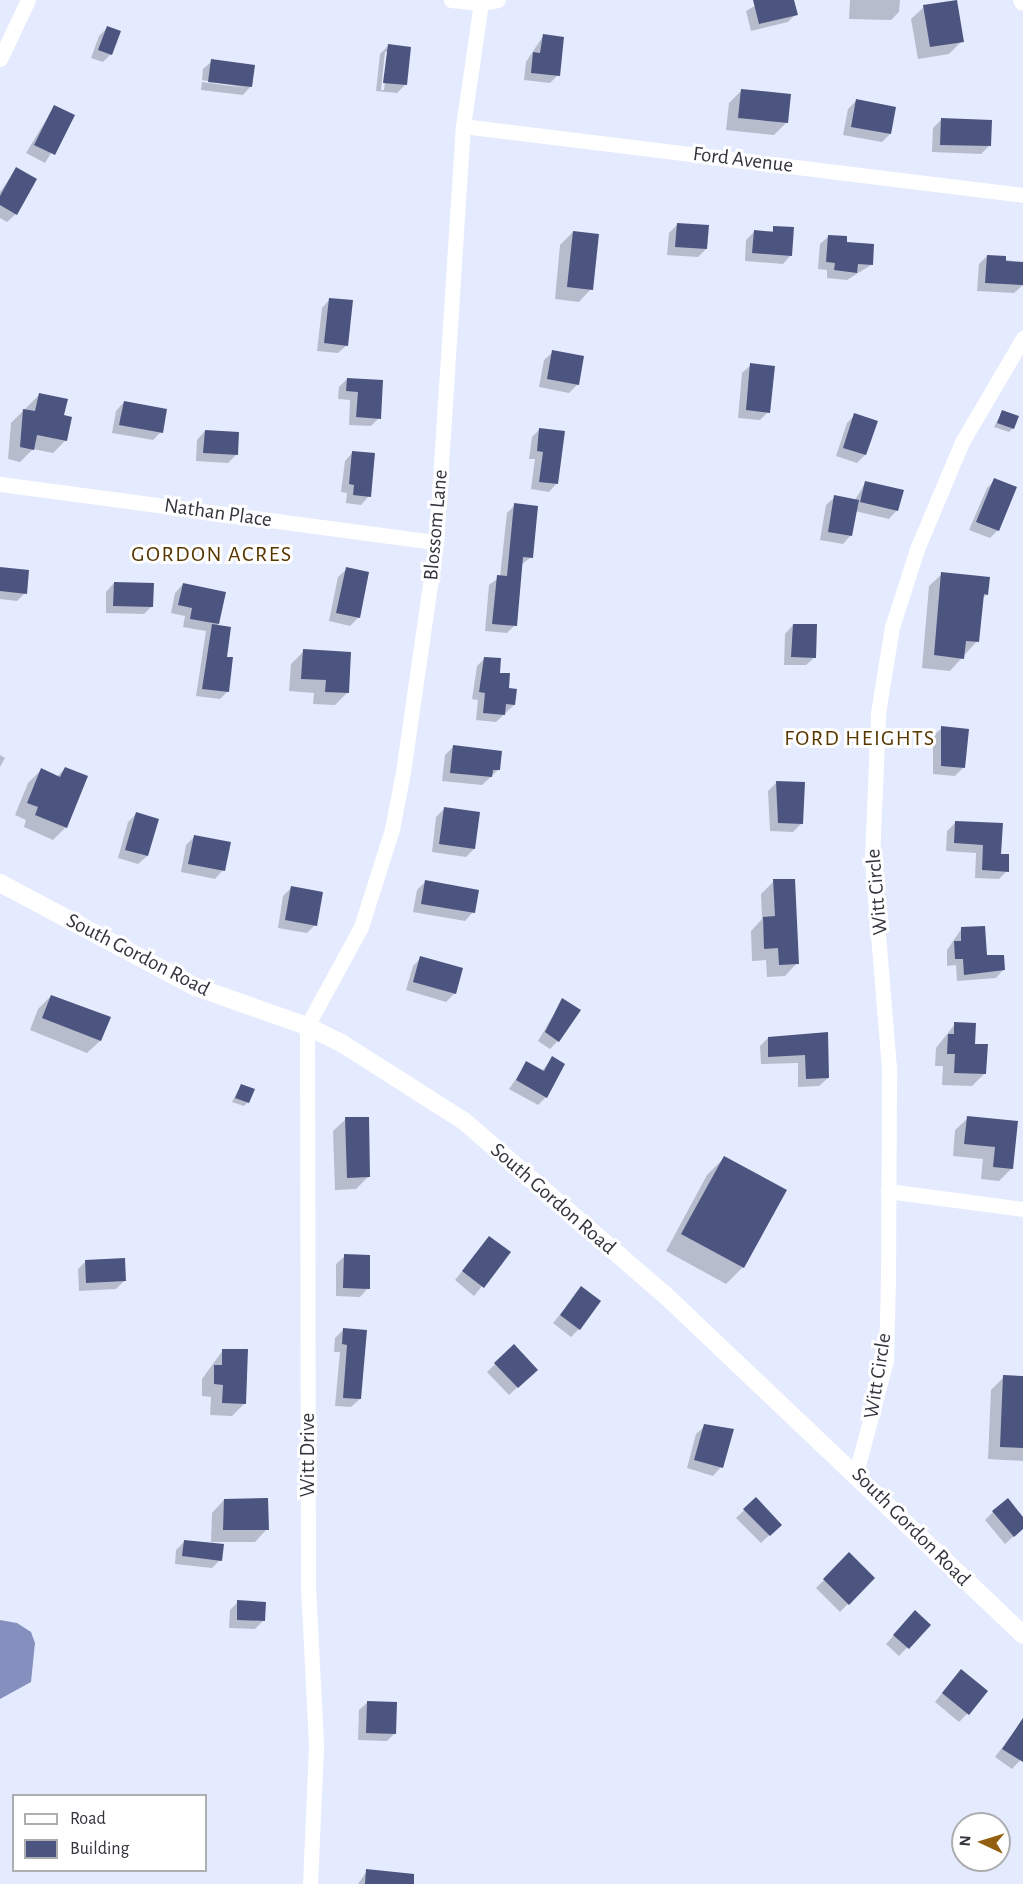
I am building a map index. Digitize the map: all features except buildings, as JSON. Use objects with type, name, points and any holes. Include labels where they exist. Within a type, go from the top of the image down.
[{"type":"street","points":[[0,59],[28,0]]},
{"type":"street","points":[[451,0],[480,3],[498,0]]},
{"type":"street","name":"Blossom Lane","points":[[307,1026],[361,927],[392,829],[416,696],[436,542],[463,126],[480,3]]},
{"type":"street","name":"Ford Avenue","points":[[463,126],[1023,195]]},
{"type":"street","name":"Witt Circle","points":[[856,1473],[886,1360],[889,1068],[872,859],[878,713],[892,627],[917,549],[962,442],[1023,338]]},
{"type":"street","name":"Nathan Place","points":[[0,484],[436,542]]},
{"type":"street","name":"South Gordon Road","points":[[0,883],[196,987],[307,1026],[390,1070],[464,1121],[664,1294],[856,1473],[1023,1635]]},
{"type":"street","name":"Witt Drive","points":[[307,1026],[308,1584],[316,1744],[310,1884]]},
{"type":"street","points":[[888,1191],[1023,1209]]},
{"type":"water","points":[[0,1620],[17,1623],[31,1632],[35,1643],[31,1682],[0,1699]]},
{"type":"district","name":"GORDON ACRES","points":[[212,555]]},
{"type":"district","name":"FORD HEIGHTS","points":[[860,739]]}]
